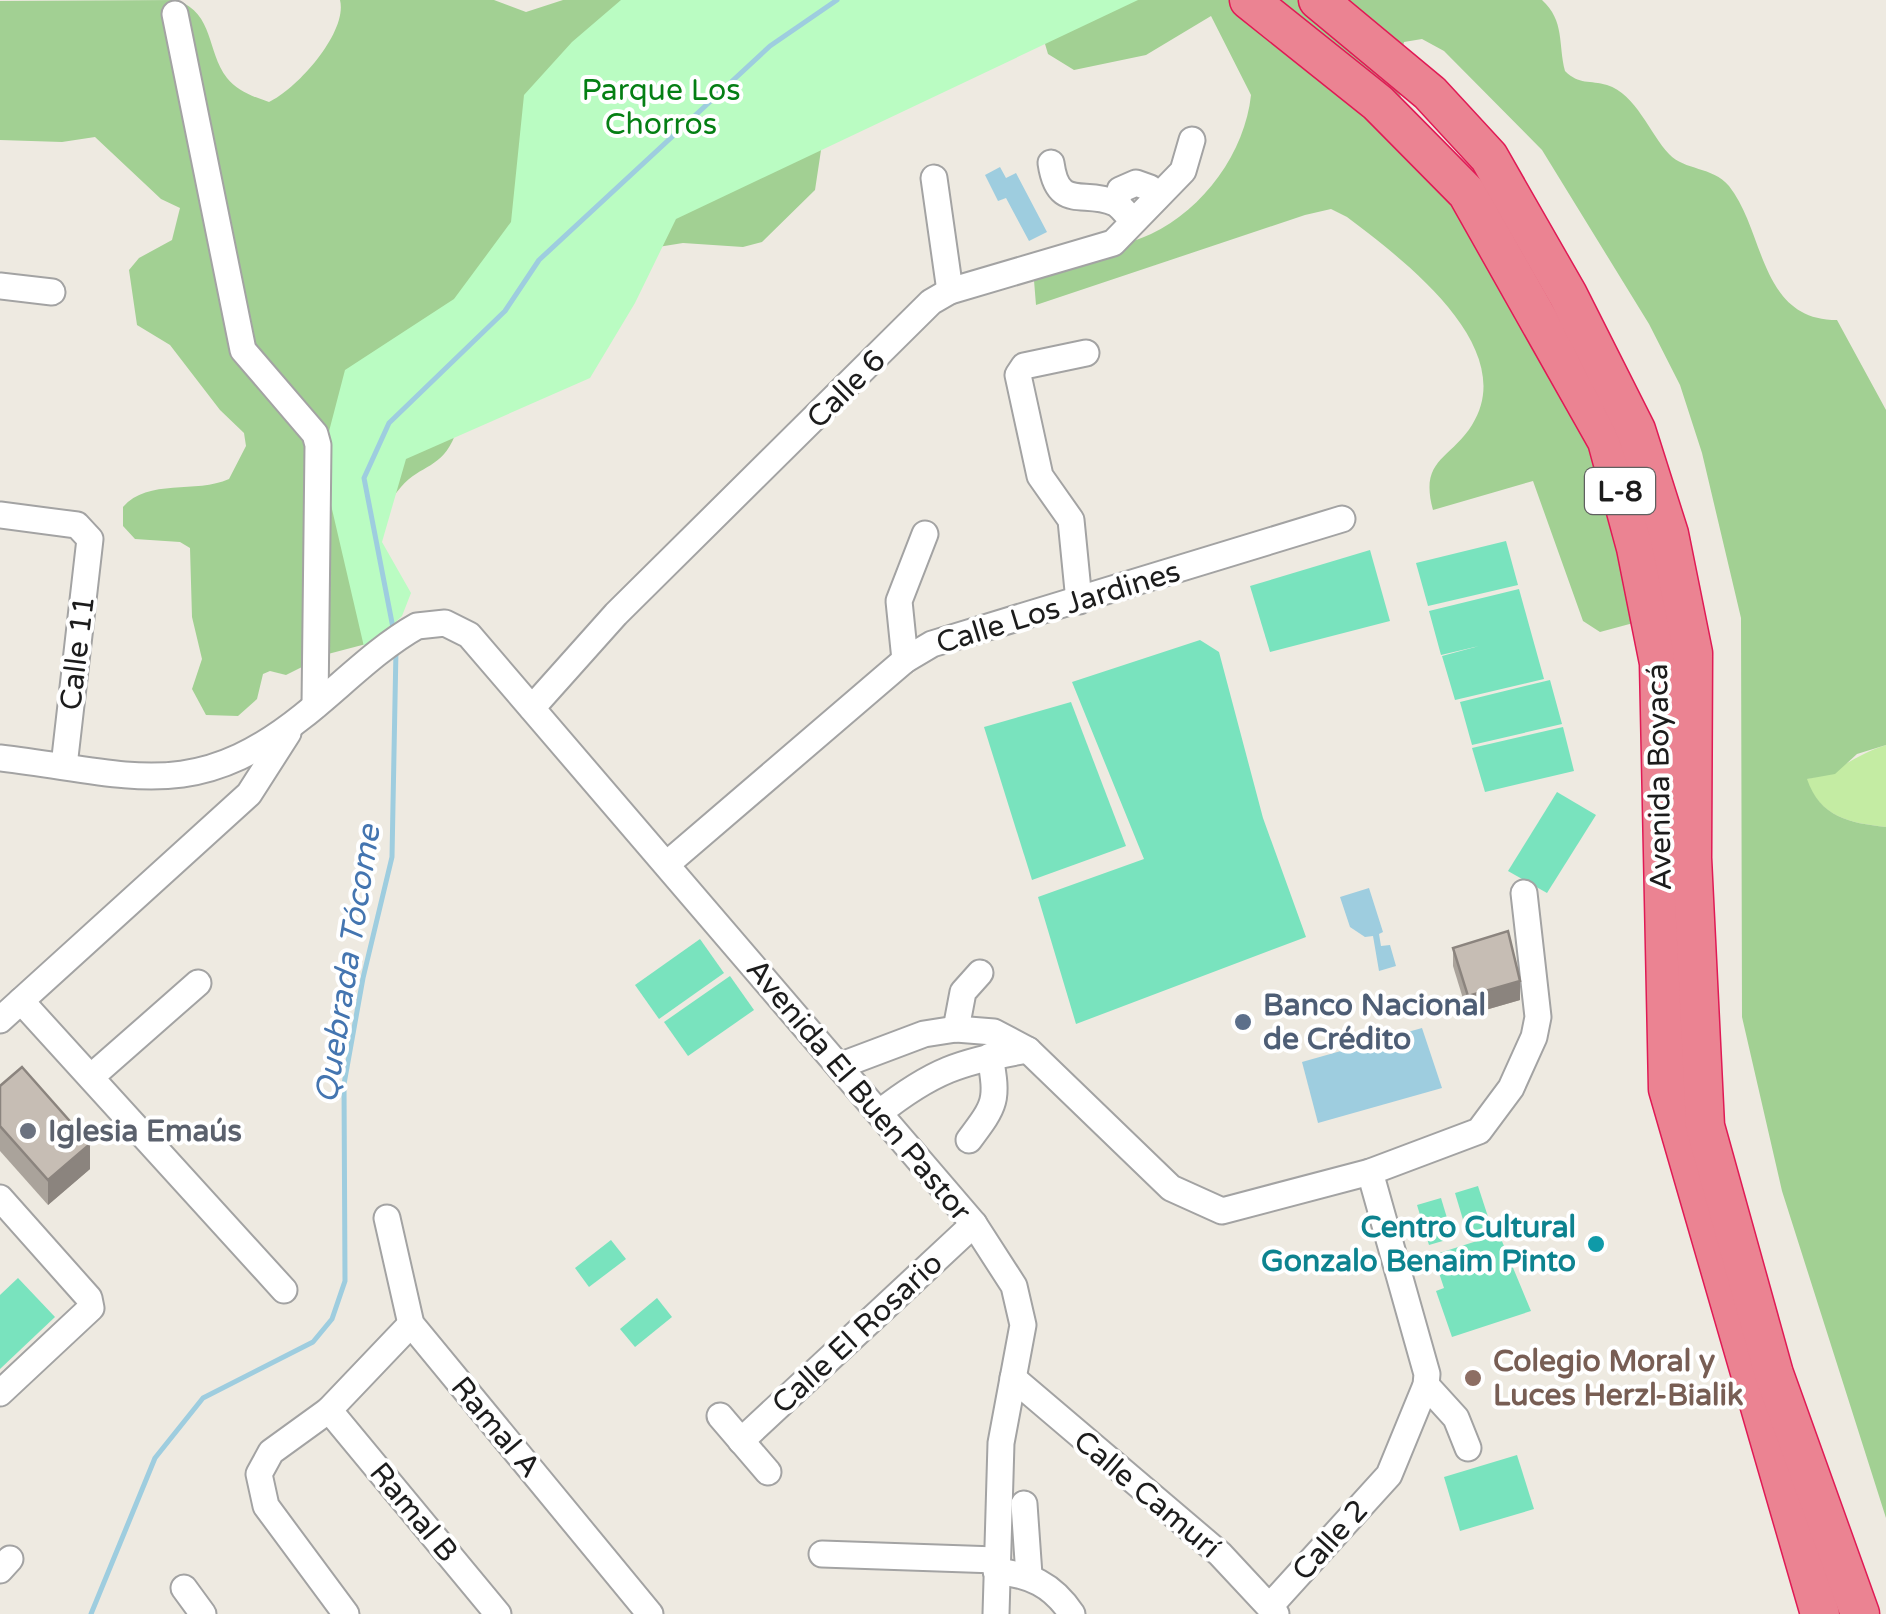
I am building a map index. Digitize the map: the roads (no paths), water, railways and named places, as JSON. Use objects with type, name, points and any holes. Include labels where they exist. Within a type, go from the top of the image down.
[{"type":"highway","name":"Avenida Boyacá","points":[[1318,0],[1430,93],[1489,157],[1568,295],[1636,430],[1669,534],[1693,653],[1692,858],[1705,1126],[1774,1374],[1860,1614]]},
{"type":"highway","name":"Avenida Boyacá","points":[[1253,3],[1378,103],[1466,193],[1607,441],[1636,548],[1659,662],[1668,1090],[1820,1614]]},
{"type":"street","points":[[0,758],[185,777],[240,760],[316,706],[318,445],[315,434],[243,350],[175,14]]},
{"type":"street","name":"Calle 6","points":[[532,708],[630,601],[932,302],[950,291],[1113,243],[1124,212],[1156,198],[1183,170],[1192,140]]},
{"type":"street","points":[[1051,163],[1054,183],[1070,196],[1124,212]]},
{"type":"street","points":[[934,178],[950,291]]},
{"type":"street","points":[[0,286],[52,292]]},
{"type":"street","points":[[1079,601],[1070,520],[1040,476],[1018,375],[1024,366],[1086,353]]},
{"type":"street","name":"Calle 11","points":[[0,516],[78,525],[90,539],[64,766]]},
{"type":"street","name":"Calle Los Jardines","points":[[667,864],[905,660],[932,644],[1342,520]]},
{"type":"street","points":[[905,660],[900,601],[925,534]]},
{"type":"street","name":"Avenida El Buen Pastor","points":[[316,706],[417,626],[445,623],[482,646],[974,1224],[1020,1298],[1022,1340],[1001,1443],[996,1614]]},
{"type":"street","points":[[0,1020],[250,794],[292,724]]},
{"type":"street","points":[[839,1066],[906,1038],[956,1029],[994,1032],[1028,1050],[1172,1188],[1222,1211],[1370,1172],[1480,1131],[1510,1088],[1534,1037],[1538,1016],[1524,893]]},
{"type":"street","points":[[956,1029],[963,992],[980,973]]},
{"type":"street","points":[[91,1077],[198,983]]},
{"type":"street","points":[[21,1001],[284,1290]]},
{"type":"street","points":[[879,1113],[922,1079],[990,1056],[1028,1050]]},
{"type":"street","points":[[969,1140],[994,1107],[996,1094],[990,1056]]},
{"type":"street","points":[[1370,1172],[1427,1374],[1426,1385],[1456,1418],[1468,1448]]},
{"type":"street","points":[[0,1198],[89,1298],[85,1318],[0,1393]]},
{"type":"street","name":"Ramal A","points":[[387,1218],[411,1324],[650,1614]]},
{"type":"street","name":"Calle El Rosario","points":[[741,1441],[974,1224]]},
{"type":"street","points":[[346,1614],[266,1506],[259,1474],[271,1452],[329,1410],[411,1324]]},
{"type":"street","name":"Calle Camurí","points":[[1013,1378],[1220,1554],[1274,1609]]},
{"type":"street","name":"Calle 2","points":[[1274,1609],[1389,1474],[1426,1385]]},
{"type":"street","name":"Ramal B","points":[[329,1410],[498,1614]]},
{"type":"street","points":[[720,1416],[768,1472]]},
{"type":"street","points":[[1024,1504],[1029,1575]]},
{"type":"street","points":[[822,1554],[996,1566],[1029,1575],[1073,1613]]},
{"type":"street","points":[[184,1588],[203,1614]]},
{"type":"water","points":[[1000,167],[1006,178],[1016,173],[1047,232],[1029,241],[1006,198],[998,201],[985,175]]},
{"type":"water","points":[[1369,888],[1383,932],[1379,934],[1381,946],[1390,945],[1396,966],[1379,971],[1373,936],[1365,937],[1350,927],[1340,897]]},
{"type":"water","points":[[1422,1028],[1442,1088],[1318,1123],[1302,1062]]},
{"type":"waterway","name":"Quebrada Tócome","points":[[394,633],[364,478],[389,423],[505,311],[539,260],[770,46],[837,0]]},
{"type":"waterway","name":"Quebrada Tócome","points":[[91,1614],[155,1458],[203,1398],[313,1342],[332,1319],[345,1281],[344,1084],[363,978],[392,857],[396,649]]},
{"type":"place","name":"Banco Nacional de Crédito","points":[[1243,1022]]},
{"type":"place","name":"Iglesia Emaús","points":[[28,1131]]},
{"type":"place","name":"Centro Cultural Gonzalo Benaim Pinto","points":[[1596,1244]]},
{"type":"place","name":"Colegio Moral y Luces Herzl-Bialik","points":[[1473,1378]]},
{"type":"park label","name":"Parque Los Chorros","points":[[661,107]]}]
